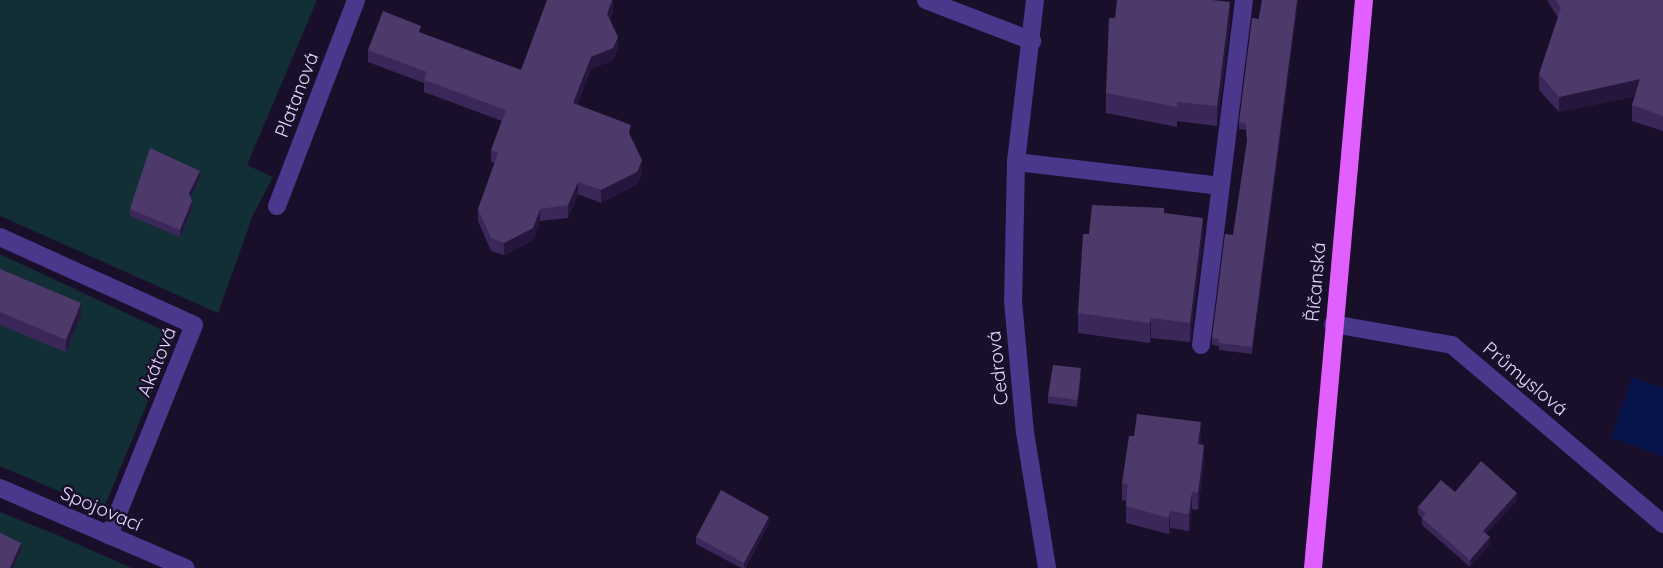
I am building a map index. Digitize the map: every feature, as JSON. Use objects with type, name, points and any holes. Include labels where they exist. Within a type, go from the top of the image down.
[{"type":"main road","name":"Říčanská","points":[[1313,568],[1364,0]]},
{"type":"street","name":"Platanová","points":[[277,206],[356,0]]},
{"type":"street","points":[[926,0],[1032,41]]},
{"type":"street","name":"Cedrová","points":[[1035,0],[1016,162],[1013,301],[1025,432],[1047,568]]},
{"type":"street","points":[[1201,345],[1244,0]]},
{"type":"street","points":[[1016,162],[1221,186]]},
{"type":"street","name":"Akátová","points":[[0,237],[194,325],[109,535]]},
{"type":"street","name":"Průmyslová","points":[[1333,324],[1452,345],[1663,524]]},
{"type":"street","name":"Spojovací","points":[[0,488],[186,568]]},
{"type":"green space","points":[[0,0],[317,0],[247,165],[273,177],[253,215],[218,313],[0,216]]},
{"type":"green space","points":[[0,254],[175,336],[103,510],[0,466]]},
{"type":"green space","points":[[0,512],[57,535],[132,568],[0,568]]},
{"type":"shaded area","points":[[1632,377],[1663,388],[1663,456],[1611,438]]},
{"type":"building","points":[[547,0],[612,0],[607,14],[618,37],[613,48],[591,57],[573,103],[631,125],[629,133],[642,160],[637,172],[601,190],[578,182],[568,205],[540,209],[533,228],[504,243],[491,238],[478,209],[498,153],[491,150],[506,110],[424,80],[427,72],[368,50],[383,11],[421,26],[419,32],[521,70]]},
{"type":"building","points":[[1117,0],[1230,2],[1217,106],[1177,102],[1177,107],[1106,93],[1109,18],[1115,18]]},
{"type":"building","points":[[1262,0],[1297,0],[1252,347],[1219,343],[1219,339],[1212,338],[1225,234],[1233,235],[1247,141],[1246,123],[1239,122],[1252,18],[1259,19]]},
{"type":"building","points":[[1556,0],[1663,0],[1663,116],[1632,105],[1640,79],[1559,97],[1539,74],[1561,8]]},
{"type":"building","points":[[150,148],[200,171],[189,193],[192,201],[180,230],[130,209]]},
{"type":"building","points":[[1092,205],[1164,208],[1164,213],[1203,218],[1190,323],[1151,318],[1150,323],[1078,313],[1083,234],[1089,234]]},
{"type":"building","points":[[0,269],[81,303],[66,340],[0,312]]},
{"type":"building","points":[[1053,365],[1081,368],[1077,400],[1048,396]]},
{"type":"building","points":[[1137,414],[1201,422],[1198,444],[1204,445],[1198,493],[1192,492],[1189,514],[1170,511],[1169,518],[1126,506],[1128,484],[1122,483],[1129,436],[1134,436]]},
{"type":"building","points":[[1481,461],[1517,493],[1483,531],[1490,537],[1470,560],[1422,518],[1426,514],[1418,507],[1441,480],[1455,492]]},
{"type":"building","points":[[721,490],[769,517],[744,563],[696,537]]},
{"type":"building","points":[[0,533],[21,543],[10,568],[0,568]]}]
